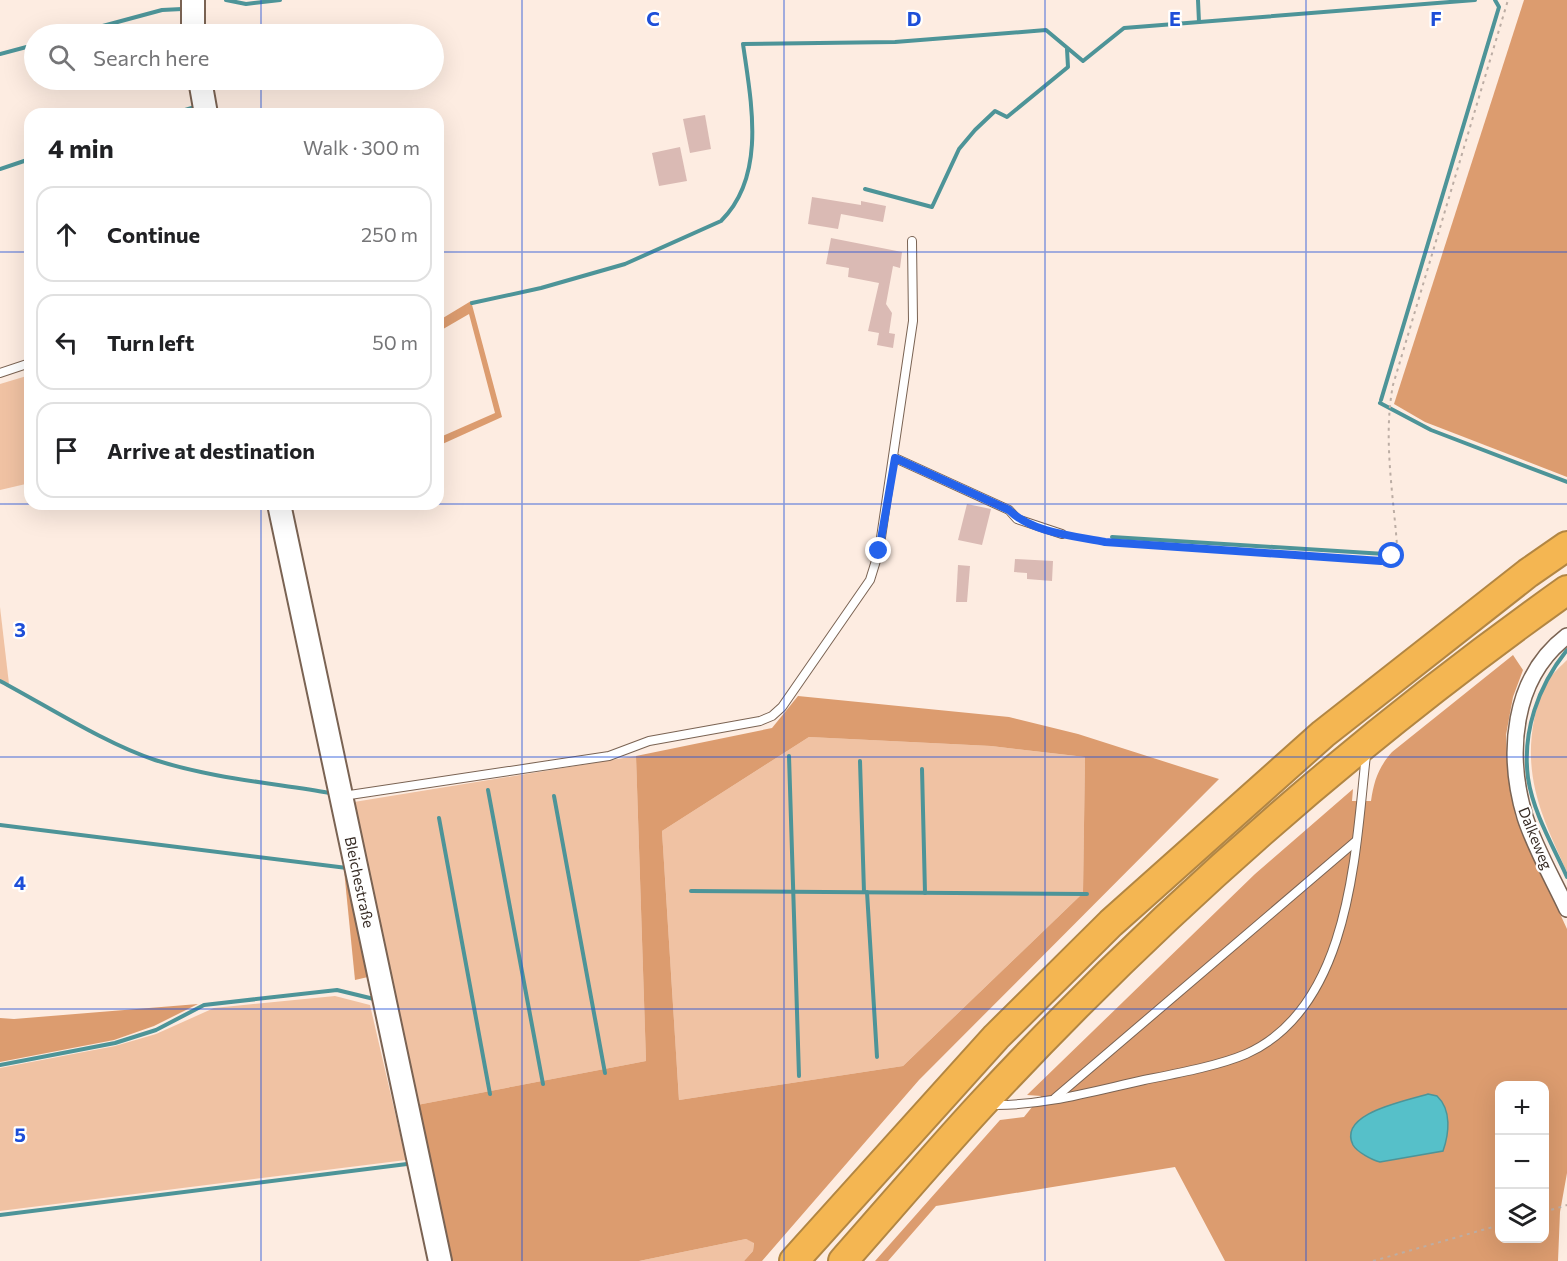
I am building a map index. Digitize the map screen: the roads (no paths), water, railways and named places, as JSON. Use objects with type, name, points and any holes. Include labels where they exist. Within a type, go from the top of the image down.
[{"type":"highway","points":[[794,1261],[996,1037],[1111,922],[1323,734],[1528,573],[1567,546]]},
{"type":"highway","points":[[843,1261],[981,1105],[1142,944],[1252,841],[1367,743],[1567,590]]},
{"type":"street","points":[[193,0],[193,24]]},
{"type":"street","points":[[202,90],[205,108]]},
{"type":"street","name":"Bleichestraße","points":[[280,510],[440,1261]]},
{"type":"street","name":"Dalkeweg","points":[[1567,636],[1551,649],[1533,674],[1522,700],[1515,736],[1516,777],[1525,818],[1567,909]]},
{"type":"lane","points":[[342,796],[609,756],[649,741],[772,716],[782,707],[870,580],[879,551],[895,458],[914,321],[912,241]]},
{"type":"lane","points":[[0,373],[24,365]]},
{"type":"lane","points":[[895,458],[1009,510],[1017,519],[1062,534]]},
{"type":"lane","points":[[981,1105],[1023,1106],[1172,1074],[1246,1054],[1279,1032],[1308,1001],[1337,940],[1356,841],[1367,743]]},
{"type":"lane","points":[[1054,1099],[1356,841]]},
{"type":"water","points":[[1428,1094],[1437,1096],[1447,1115],[1448,1130],[1443,1151],[1380,1162],[1365,1155],[1353,1145],[1351,1134],[1355,1125],[1364,1117],[1377,1110]]},
{"type":"waterway","points":[[226,0],[246,4],[280,0]]},
{"type":"waterway","points":[[1198,0],[1199,22]]},
{"type":"waterway","points":[[472,303],[541,288],[625,264],[721,221],[735,203],[745,182],[750,160],[752,113],[743,44],[895,42],[1046,30],[1083,61],[1124,28],[1475,0]]},
{"type":"waterway","points":[[1381,400],[1499,7],[1495,0]]},
{"type":"waterway","points":[[110,24],[162,10],[182,9]]},
{"type":"waterway","points":[[0,54],[24,48]]},
{"type":"waterway","points":[[865,189],[932,207],[959,149],[975,130],[995,111],[1007,117],[1068,67],[1067,49]]},
{"type":"waterway","points":[[0,169],[24,161]]},
{"type":"waterway","points":[[1380,403],[1431,430],[1567,482]]},
{"type":"waterway","points":[[1112,537],[1385,554]]},
{"type":"waterway","points":[[1567,650],[1540,694],[1527,744],[1528,778],[1534,803],[1567,877]]},
{"type":"waterway","points":[[0,681],[97,735],[155,760],[220,776],[330,793],[331,797]]},
{"type":"waterway","points":[[789,756],[799,1076]]},
{"type":"waterway","points":[[860,761],[864,892]]},
{"type":"waterway","points":[[922,769],[925,893]]},
{"type":"waterway","points":[[488,790],[543,1084]]},
{"type":"waterway","points":[[554,796],[605,1073]]},
{"type":"waterway","points":[[439,818],[490,1094]]},
{"type":"waterway","points":[[0,825],[347,868]]},
{"type":"waterway","points":[[691,891],[1087,894]]},
{"type":"waterway","points":[[867,892],[877,1057]]},
{"type":"waterway","points":[[0,1065],[115,1043],[156,1030],[204,1005],[337,990],[374,999]]},
{"type":"waterway","points":[[0,1215],[407,1164]]}]
